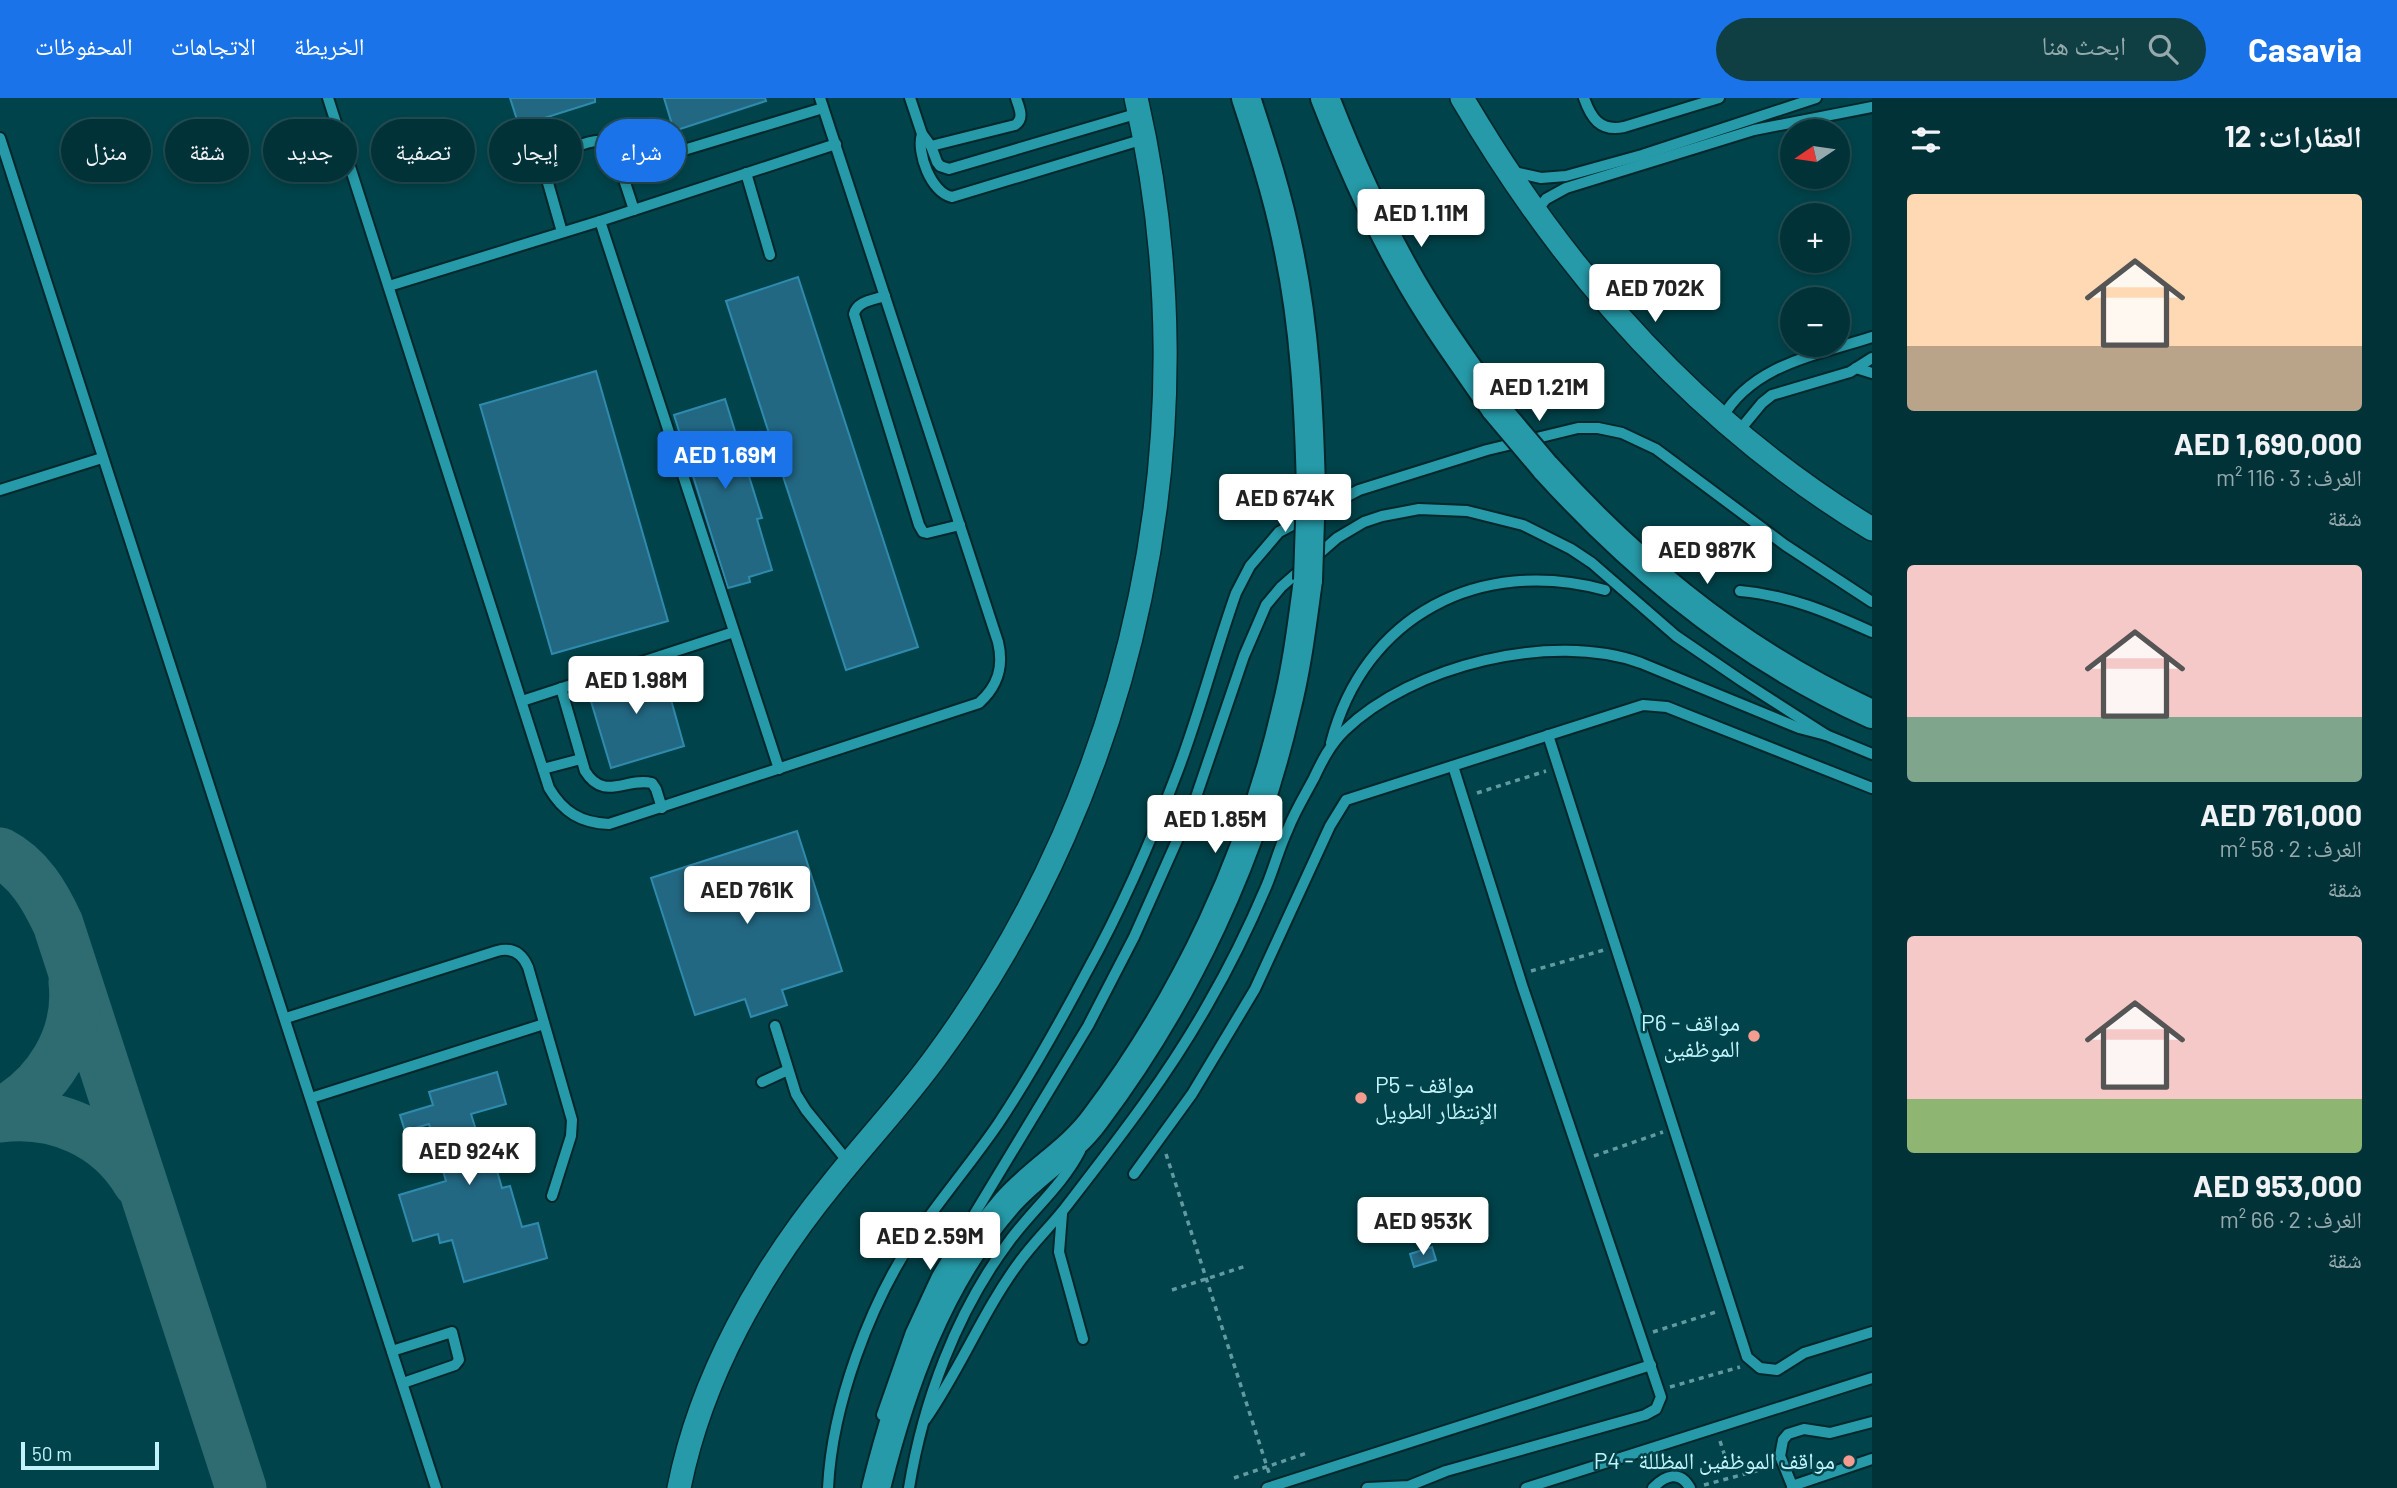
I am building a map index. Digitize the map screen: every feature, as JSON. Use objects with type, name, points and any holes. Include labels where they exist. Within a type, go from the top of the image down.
[{"type":"street","points":[[876,1488],[900,1404],[951,1283],[985,1231],[1009,1201],[1066,1151],[1095,1120],[1167,1010],[1198,953],[1250,834],[1287,709],[1308,580],[1311,490],[1309,410],[1289,249],[1277,197],[1246,98]]},
{"type":"street","points":[[1325,98],[1357,177],[1404,270],[1496,409],[1545,467],[1622,547],[1697,610],[1768,658],[1870,714]]},
{"type":"street","points":[[1462,98],[1535,213],[1585,278],[1663,365],[1730,425],[1799,480],[1872,529]]},
{"type":"street","points":[[679,1488],[693,1436],[709,1392],[738,1327],[774,1265],[828,1188],[939,1054],[997,964],[1024,918],[1071,822],[1091,772],[1120,683],[1136,618],[1152,527],[1163,412],[1163,283],[1157,219],[1138,106]]},
{"type":"lane","points":[[328,98],[549,788],[567,812],[594,823],[609,824],[662,808],[979,703],[989,694],[1001,669],[1001,655],[960,525],[822,103],[686,148]]},
{"type":"lane","points":[[910,98],[922,134],[940,166],[949,169],[1138,106]]},
{"type":"lane","points":[[931,146],[1015,125],[1021,115],[1016,98]]},
{"type":"lane","points":[[1584,98],[1592,118],[1610,128],[1624,127],[1719,98]]},
{"type":"lane","points":[[1505,168],[1529,176],[1566,176],[1642,155],[1816,98]]},
{"type":"lane","points":[[1535,213],[1546,199],[1566,188],[1730,136],[1872,107]]},
{"type":"lane","points":[[922,134],[920,146],[932,182],[939,192],[952,197],[1144,138]]},
{"type":"lane","points":[[0,138],[436,1488]]},
{"type":"lane","points":[[562,232],[546,176],[549,161],[557,154],[596,143]]},
{"type":"lane","points":[[389,286],[836,144]]},
{"type":"lane","points":[[746,173],[770,255]]},
{"type":"lane","points":[[625,182],[634,210]]},
{"type":"lane","points":[[600,221],[779,769]]},
{"type":"lane","points":[[885,296],[860,304],[854,314],[919,525],[927,533],[960,525]]},
{"type":"lane","points":[[1730,425],[1742,391],[1769,372],[1872,337]]},
{"type":"lane","points":[[1730,425],[1772,396],[1856,368],[1872,358]]},
{"type":"lane","points":[[1856,368],[1872,373]]},
{"type":"lane","points":[[828,1488],[833,1451],[847,1392],[875,1309],[915,1237],[980,1149],[1021,1087],[1107,933],[1145,852],[1178,770],[1236,593],[1258,554],[1279,532],[1359,490],[1487,450],[1568,430],[1610,430],[1634,437],[1656,449],[1785,545],[1872,603]]},
{"type":"lane","points":[[0,490],[102,458]]},
{"type":"lane","points":[[878,1430],[900,1361],[923,1304],[942,1267],[1088,1026],[1134,937],[1195,800],[1244,656],[1266,605],[1280,587],[1337,538],[1364,522],[1419,509],[1467,511],[1523,525],[1582,556],[1676,636],[1826,735]]},
{"type":"lane","points":[[925,1420],[955,1375],[1003,1285],[1145,1104],[1191,1035],[1238,949],[1271,875],[1287,830],[1329,748],[1336,723],[1358,677],[1391,637],[1432,607],[1479,587],[1529,579],[1555,579],[1605,590]]},
{"type":"lane","points":[[1740,591],[1783,596],[1803,602],[1872,632]]},
{"type":"lane","points":[[522,701],[734,632]]},
{"type":"lane","points":[[1329,748],[1347,728],[1383,703],[1430,679],[1466,666],[1506,657],[1587,651],[1624,657],[1799,728],[1826,735],[1872,754]]},
{"type":"lane","points":[[561,688],[588,776],[601,786],[652,783],[662,808]]},
{"type":"lane","points":[[1134,1174],[1192,1094],[1255,989],[1330,826],[1346,800],[1630,708],[1655,705],[1667,707],[1872,788]]},
{"type":"lane","points":[[1548,735],[1675,1128],[1743,1350],[1752,1364],[1768,1371],[1777,1370],[1804,1353],[1872,1332]]},
{"type":"lane","points":[[543,769],[581,759]]},
{"type":"lane","points":[[1367,1488],[1409,1486],[1446,1471],[1651,1413],[1660,1403],[1651,1365],[1580,1161],[1453,766]]},
{"type":"lane","points":[[286,1017],[503,949],[516,952],[525,961],[572,1120],[572,1136],[552,1196]]},
{"type":"lane","points":[[311,1098],[544,1024]]},
{"type":"lane","points":[[775,1026],[800,1102],[849,1163]]},
{"type":"lane","points":[[762,1082],[788,1070]]},
{"type":"lane","points":[[909,1488],[925,1420],[943,1365],[981,1284],[1008,1242],[1066,1174],[1095,1120]]},
{"type":"lane","points":[[1062,1211],[1059,1252],[1083,1339]]},
{"type":"lane","points":[[392,1351],[452,1332],[459,1354],[460,1360],[455,1365],[402,1383]]},
{"type":"lane","points":[[1270,1487],[1651,1365]]},
{"type":"lane","points":[[1526,1488],[1872,1378]]},
{"type":"lane","points":[[1872,1422],[1830,1433],[1796,1430],[1783,1440],[1780,1448],[1792,1487],[1872,1459]]},
{"type":"lane","points":[[1653,1488],[1661,1479],[1673,1475],[1684,1480],[1690,1488]]},
{"type":"path","points":[[1462,798],[1558,767]]},
{"type":"path","points":[[1519,975],[1616,946]]},
{"type":"path","points":[[1580,1161],[1675,1128]]},
{"type":"path","points":[[1161,1139],[1267,1466],[1270,1487]]},
{"type":"path","points":[[1172,1290],[1246,1266]]},
{"type":"path","points":[[1640,1337],[1731,1307]]},
{"type":"path","points":[[1659,1390],[1752,1364]]},
{"type":"path","points":[[1234,1478],[1307,1453]]},
{"type":"path","points":[[1696,1488],[1783,1464]]},
{"type":"building","points":[[510,98],[595,98],[595,102],[541,119],[517,119]]},
{"type":"building","points":[[664,98],[765,98],[766,101],[686,127],[686,119],[670,119]]},
{"type":"building","points":[[798,277],[918,647],[846,670],[726,301]]},
{"type":"building","points":[[596,371],[668,621],[552,654],[480,405]]},
{"type":"building","points":[[725,399],[762,518],[757,519],[772,570],[749,577],[750,582],[728,588],[674,415]]},
{"type":"building","points":[[661,664],[684,746],[611,768],[587,688]]},
{"type":"building","points":[[797,831],[842,971],[782,990],[787,1005],[751,1017],[745,999],[695,1015],[651,878]]},
{"type":"building","points":[[497,1072],[506,1104],[471,1114],[480,1143],[488,1140],[502,1188],[510,1186],[522,1227],[538,1223],[547,1258],[464,1282],[452,1240],[440,1243],[438,1234],[413,1241],[399,1195],[446,1181],[429,1124],[405,1131],[400,1115],[433,1105],[429,1092]]},
{"type":"building","points":[[1432,1247],[1436,1260],[1414,1267],[1410,1254]]},
{"type":"taxiway","points":[[0,853],[28,875],[48,903],[58,924],[241,1488]]},
{"type":"taxiway","points":[[0,1113],[33,1090],[57,1059],[72,1022],[74,982]]},
{"type":"taxiway","points":[[0,1117],[41,1117],[79,1128],[112,1150],[138,1182]]},
{"type":"place","name":"P6 - مواقف الموظفين","points":[[1754,1036]]},
{"type":"place","name":"P5 - مواقف الإنتظار الطويل","points":[[1361,1098]]},
{"type":"place","name":"P4 - مواقف الموظفين المظللة","points":[[1849,1461]]}]
